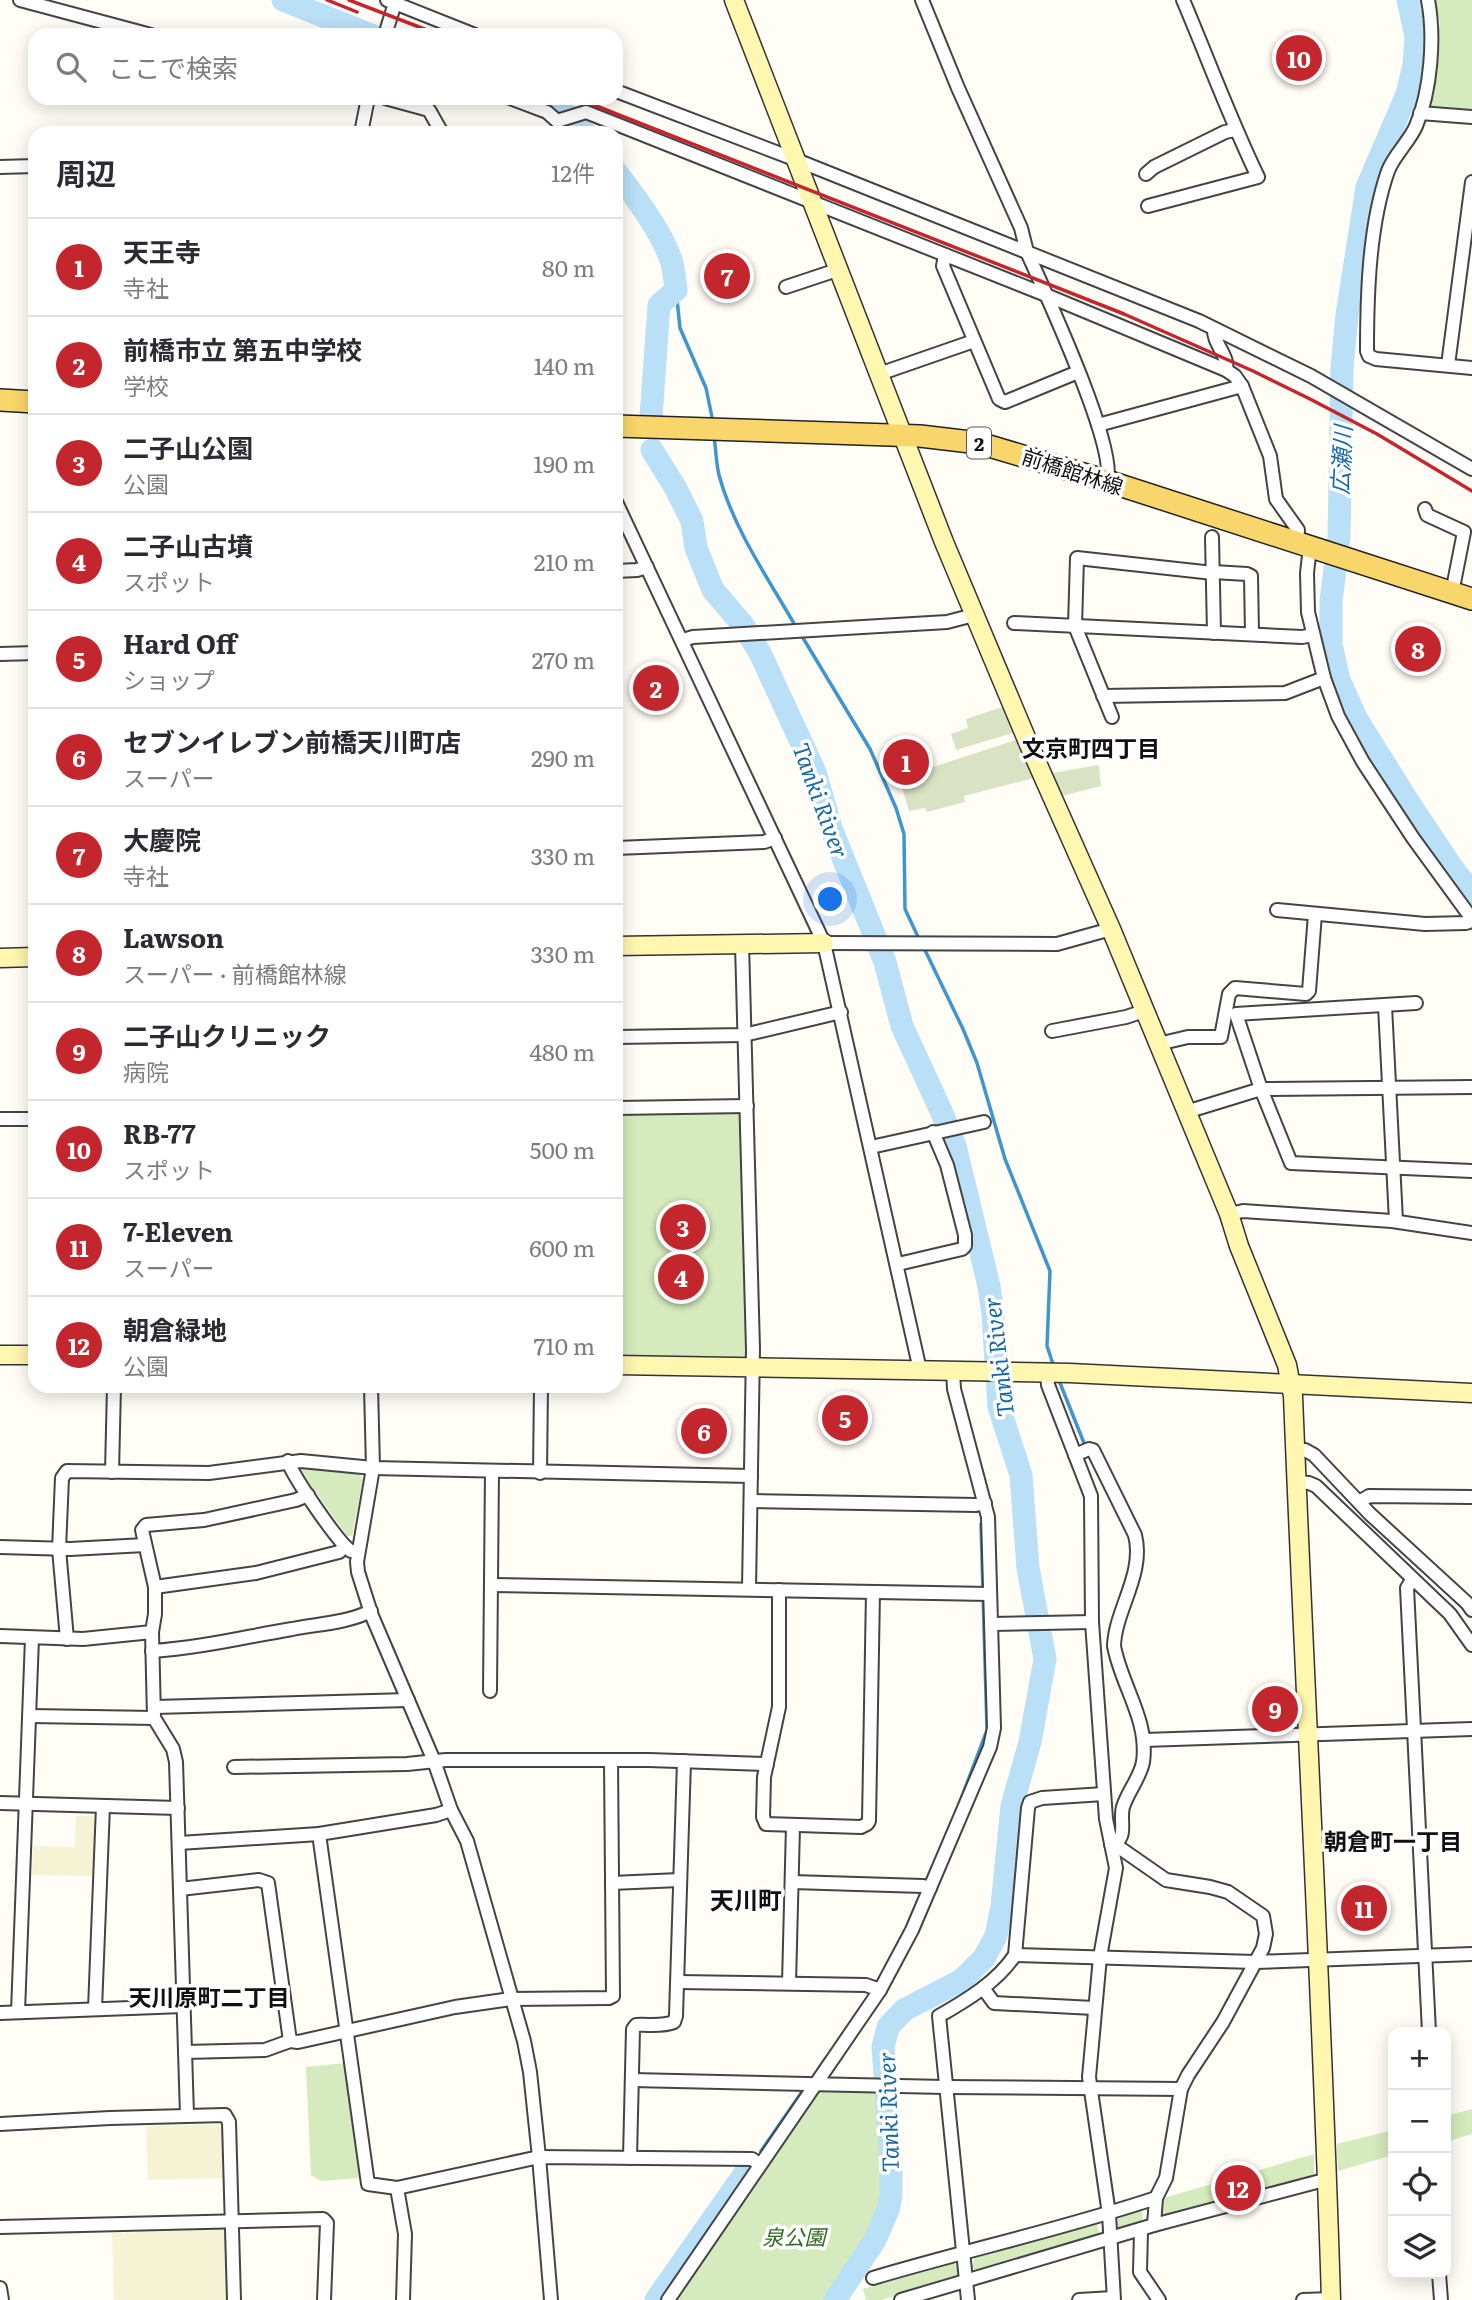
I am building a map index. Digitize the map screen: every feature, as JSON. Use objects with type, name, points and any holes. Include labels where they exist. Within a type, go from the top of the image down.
[{"type":"main road","points":[[0,400],[28,402]]},
{"type":"main road","name":"前橋館林線","points":[[623,426],[904,436],[979,443],[1107,481],[1462,596]]},
{"type":"street","points":[[20,0],[125,28]]},
{"type":"street","points":[[734,0],[837,270],[974,615],[1111,929],[1229,1214],[1291,1382],[1328,2179],[1331,2299],[1303,2300]]},
{"type":"street","points":[[922,0],[963,100],[1021,228],[1027,252],[1078,372],[1098,425],[1109,472],[1107,481]]},
{"type":"street","points":[[1148,206],[1258,177],[1235,130],[1221,89],[1183,0]]},
{"type":"street","points":[[1428,0],[1433,29],[1432,52],[1420,113],[1415,127],[1390,167],[1383,193],[1371,259],[1367,351],[1369,356],[1376,359],[1472,368]]},
{"type":"street","points":[[387,28],[391,2],[457,28]]},
{"type":"street","points":[[623,94],[794,159],[1214,329],[1311,376],[1472,469]]},
{"type":"street","points":[[362,126],[366,105]]},
{"type":"street","points":[[411,105],[429,110],[438,126]]},
{"type":"street","points":[[528,105],[547,112],[557,121],[586,112],[621,126]]},
{"type":"street","points":[[1420,113],[1472,117]]},
{"type":"street","points":[[623,127],[1046,295],[1226,370],[1242,386],[1270,456],[1276,499],[1311,548],[1306,597],[1324,678],[1338,716],[1363,762],[1472,920],[1466,923],[1424,924],[1277,910]]},
{"type":"street","points":[[1146,174],[1154,167],[1225,132],[1235,130]]},
{"type":"street","points":[[0,167],[28,166]]},
{"type":"street","points":[[1448,365],[1472,182]]},
{"type":"street","points":[[945,255],[942,260],[943,267],[999,399],[1005,402],[1078,372]]},
{"type":"street","points":[[786,287],[837,270]]},
{"type":"street","points":[[1214,329],[1213,337],[1227,363],[1226,370]]},
{"type":"street","points":[[879,374],[974,341]]},
{"type":"street","points":[[1098,425],[1242,386]]},
{"type":"street","points":[[1425,509],[1427,515],[1468,533],[1462,596]]},
{"type":"street","points":[[623,517],[824,943],[920,1370]]},
{"type":"street","points":[[1212,537],[1214,633]]},
{"type":"street","points":[[1112,717],[1075,626],[1077,558],[1213,573],[1247,574],[1251,576],[1252,634]]},
{"type":"street","points":[[623,571],[647,567]]},
{"type":"street","points":[[683,640],[693,637],[947,622],[974,615]]},
{"type":"street","points":[[1014,623],[1302,637],[1313,635]]},
{"type":"street","points":[[0,654],[28,653]]},
{"type":"street","points":[[1103,696],[1285,693],[1324,678]]},
{"type":"street","points":[[623,848],[764,842],[775,838]]},
{"type":"street","points":[[1158,1044],[1188,1037],[1221,1037],[1229,994],[1235,988],[1302,996],[1306,994],[1309,991],[1315,914]]},
{"type":"street","points":[[623,946],[1057,944],[1111,929]]},
{"type":"street","points":[[742,944],[753,1367],[750,1589]]},
{"type":"street","points":[[0,958],[28,957]]},
{"type":"street","points":[[1416,1003],[1236,1014],[1261,1089],[1291,1163],[1472,1171]]},
{"type":"street","points":[[1385,1006],[1396,1221]]},
{"type":"street","points":[[1052,1031],[1144,1011]]},
{"type":"street","points":[[623,1037],[744,1035],[841,1013]]},
{"type":"street","points":[[1186,1112],[1261,1089],[1472,1087]]},
{"type":"street","points":[[623,1108],[747,1106]]},
{"type":"street","points":[[0,1119],[28,1119]]},
{"type":"street","points":[[871,1147],[984,1122]]},
{"type":"street","points":[[898,1264],[965,1246],[965,1235],[947,1165],[933,1132]]},
{"type":"street","points":[[1229,1214],[1243,1211],[1396,1221],[1472,1233]]},
{"type":"street","points":[[0,1355],[28,1355]]},
{"type":"street","points":[[623,1365],[1047,1373],[1291,1382],[1472,1393]]},
{"type":"street","points":[[668,2300],[880,1990],[904,1948],[993,1739],[988,1517],[954,1389],[953,1371]]},
{"type":"street","points":[[1047,1373],[1048,1385],[1091,1496],[1092,1622],[1107,1825],[1116,1868],[1100,1957],[1089,2071],[1109,2214],[1113,2299],[1079,2300]]},
{"type":"street","points":[[112,1472],[114,1393]]},
{"type":"street","points":[[371,1393],[373,1468],[358,1553],[358,1572],[451,1810],[467,1841],[527,2053],[551,2300]]},
{"type":"street","points":[[540,1472],[541,1393]]},
{"type":"street","points":[[1075,1455],[1093,1450],[1136,1540],[1137,1553],[1132,1582],[1114,1646],[1144,1740],[1143,1763],[1123,1807],[1120,1840],[1111,1844]]},
{"type":"street","points":[[1295,1450],[1305,1450],[1314,1455],[1472,1610]]},
{"type":"street","points":[[67,1639],[60,1549],[63,1474],[71,1471],[209,1473],[288,1461],[373,1468],[751,1476]]},
{"type":"street","points":[[288,1461],[293,1476],[344,1547],[358,1553]]},
{"type":"street","points":[[490,1691],[492,1471]]},
{"type":"street","points":[[1296,1482],[1316,1486],[1450,1614],[1472,1645]]},
{"type":"street","points":[[187,2115],[175,1755],[155,1712],[152,1632],[155,1587],[142,1530],[146,1525],[204,1520],[308,1495]]},
{"type":"street","points":[[1359,1502],[1369,1496],[1472,1497]]},
{"type":"street","points":[[751,1501],[985,1503]]},
{"type":"street","points":[[0,1547],[60,1549],[145,1545]]},
{"type":"street","points":[[155,1587],[256,1573],[339,1552],[344,1547]]},
{"type":"street","points":[[1412,1580],[1407,1588],[1429,2027]]},
{"type":"street","points":[[491,1585],[990,1594]]},
{"type":"street","points":[[779,1590],[779,1707],[764,1777],[763,1821],[766,1824],[793,1826],[861,1827],[869,1821],[873,1592]]},
{"type":"street","points":[[152,1651],[317,1624],[371,1611]]},
{"type":"street","points":[[991,1624],[1092,1622]]},
{"type":"street","points":[[0,1636],[67,1639],[152,1632]]},
{"type":"street","points":[[18,2012],[32,1639]]},
{"type":"street","points":[[30,1716],[408,1700]]},
{"type":"street","points":[[1144,1740],[1472,1729]]},
{"type":"street","points":[[234,1768],[407,1765],[434,1761],[611,1760],[767,1764]]},
{"type":"street","points":[[185,2052],[265,2050],[290,2041],[298,2042],[401,2017],[512,1999],[613,1996],[611,1760]]},
{"type":"street","points":[[630,2158],[633,2029],[636,2025],[667,2025],[674,2022],[678,1982],[684,1761]]},
{"type":"street","points":[[968,2300],[939,2016],[966,2001],[1005,1970],[1015,1955],[1030,1802],[1042,1798],[1104,1794]]},
{"type":"street","points":[[0,1803],[178,1808]]},
{"type":"street","points":[[95,2009],[103,1806]]},
{"type":"street","points":[[179,1843],[319,1833],[436,1815],[451,1810]]},
{"type":"street","points":[[1107,1825],[1115,1829],[1123,1825]]},
{"type":"street","points":[[789,1983],[793,1826]]},
{"type":"street","points":[[319,1833],[368,2184],[397,2188],[539,2157],[751,2159],[760,2164]]},
{"type":"street","points":[[1111,1844],[1121,1847],[1166,1881],[1201,1885],[1228,1892],[1260,1913],[1266,1934],[1263,1948],[1223,2022],[1181,2089],[1166,2178],[1156,2198],[1154,2225]]},
{"type":"street","points":[[180,1889],[259,1880],[268,1883],[290,2041]]},
{"type":"street","points":[[612,1884],[679,1880]]},
{"type":"street","points":[[792,1882],[930,1888]]},
{"type":"street","points":[[1015,1955],[1255,1962],[1472,1954]]},
{"type":"street","points":[[678,1982],[866,1985],[880,1990]]},
{"type":"street","points":[[983,1987],[995,2003],[1094,2008]]},
{"type":"street","points":[[0,2013],[184,2006]]},
{"type":"street","points":[[632,2080],[1181,2089]]},
{"type":"street","points":[[0,2124],[221,2114],[228,2118],[234,2300]]},
{"type":"street","points":[[902,2300],[1154,2225],[1328,2179]]},
{"type":"street","points":[[397,2188],[405,2234],[403,2300]]},
{"type":"street","points":[[873,2278],[1109,2214],[1156,2198]]},
{"type":"street","points":[[0,2227],[290,2218],[326,2220],[324,2300]]},
{"type":"street","points":[[1141,2231],[1140,2272],[1159,2300]]},
{"type":"street","points":[[1439,2279],[1440,2300]]},
{"type":"street","points":[[0,2288],[2,2300]]},
{"type":"shaded area","points":[[76,1816],[94,1816],[100,1820],[98,1876],[32,1875],[33,1846],[75,1847]]},
{"type":"shaded area","points":[[220,2124],[225,2129],[227,2178],[148,2180],[146,2126]]},
{"type":"shaded area","points":[[223,2229],[229,2235],[231,2300],[114,2300],[112,2233]]},
{"type":"green space","points":[[1435,0],[1472,0],[1472,115],[1430,108],[1440,23]]},
{"type":"green space","points":[[1005,706],[1016,732],[956,750],[951,734],[968,728],[966,719]]},
{"type":"green space","points":[[1019,739],[1034,778],[964,796],[965,802],[927,812],[925,808],[909,811],[900,781],[927,772],[927,769]]},
{"type":"green space","points":[[1099,765],[1101,786],[1062,796],[1052,773]]},
{"type":"green space","points":[[747,1106],[753,1367],[623,1365],[623,1108]]},
{"type":"green space","points":[[302,1467],[358,1473],[363,1479],[352,1536],[347,1536],[300,1470]]},
{"type":"green space","points":[[346,2063],[362,2171],[360,2178],[321,2181],[311,2175],[306,2067]]},
{"type":"green space","name":"泉公園","points":[[816,2089],[875,2091],[882,2157],[882,2190],[875,2221],[853,2262],[826,2300],[675,2300]]},
{"type":"green space","points":[[1472,2109],[1472,2134],[1451,2140],[1451,2115]]},
{"type":"green space","points":[[1388,2131],[1388,2156],[1338,2171],[1337,2144]]},
{"type":"green space","points":[[1314,2154],[1314,2178],[1162,2220],[1164,2198]]},
{"type":"green space","points":[[1142,2209],[1143,2219],[1134,2226],[1115,2226],[1120,2215]]},
{"type":"green space","points":[[1097,2222],[1099,2237],[978,2272],[972,2268],[975,2256]]},
{"type":"green space","points":[[953,2263],[958,2266],[959,2274],[954,2279],[881,2300],[866,2300],[863,2289]]},
{"type":"waterway","name":"Tanki River","points":[[283,0],[353,28]]},
{"type":"waterway","name":"広瀬川","points":[[1408,0],[1416,36],[1414,65],[1407,94],[1367,187],[1347,315],[1342,368],[1339,538],[1331,601],[1331,644],[1339,680],[1356,718],[1411,806],[1472,893]]},
{"type":"waterway","name":"Tanki River","points":[[557,105],[578,126]]},
{"type":"waterway","name":"Tanki River","points":[[623,181],[640,203],[668,251],[676,290],[659,305],[651,417]]},
{"type":"waterway","points":[[676,290],[680,328],[706,388],[713,422]]},
{"type":"waterway","points":[[714,437],[719,475],[733,515],[796,627]]},
{"type":"waterway","name":"Tanki River","points":[[652,450],[692,521],[696,548],[713,590],[743,625],[760,653],[815,772],[831,828],[885,962],[902,1026],[955,1146],[989,1286],[999,1407],[1021,1475],[1028,1568],[1045,1659],[1030,1742],[1012,1806],[1002,1906],[996,1936],[984,1958],[962,1980],[904,2010],[888,2027],[883,2047],[891,2196],[875,2240],[835,2300]]},
{"type":"waterway","points":[[800,633],[870,749],[896,808],[904,834],[905,909],[919,939]]},
{"type":"waterway","points":[[923,946],[977,1063],[1005,1159],[1050,1271],[1047,1346],[1054,1367]]},
{"type":"waterway","points":[[1058,1378],[1084,1443]]},
{"type":"waterway","points":[[958,1807],[987,1730],[981,1524]]},
{"type":"waterway","points":[[811,2080],[826,2058]]},
{"type":"waterway","points":[[761,2151],[806,2086]]},
{"type":"waterway","points":[[656,2300],[745,2173]]},
{"type":"railway","points":[[327,0],[357,12]]},
{"type":"railway","points":[[349,0],[422,28]]},
{"type":"railway","points":[[594,105],[1124,314],[1310,399],[1377,434],[1472,491]]},
{"type":"place","name":"RB-77","points":[[1299,58]]},
{"type":"place","name":"大慶院","points":[[727,276]]},
{"type":"place","name":"Lawson","points":[[1418,649]]},
{"type":"place","name":"前橋市立 第五中学校","points":[[656,688]]},
{"type":"place","name":"天王寺","points":[[906,762]]},
{"type":"place","name":"二子山公園","points":[[683,1227]]},
{"type":"place","name":"二子山古墳","points":[[681,1277]]},
{"type":"place","name":"Hard Off","points":[[845,1418]]},
{"type":"place","name":"セブンイレブン前橋天川町店","points":[[704,1431]]},
{"type":"place","name":"二子山クリニック","points":[[1275,1709]]},
{"type":"place","name":"7-Eleven","points":[[1364,1908]]},
{"type":"place","name":"朝倉緑地","points":[[1238,2188]]},
{"type":"district","name":"文京町四丁目","points":[[1091,747]]},
{"type":"district","name":"朝倉町一丁目","points":[[1393,1840]]},
{"type":"district","name":"天川町","points":[[746,1898]]},
{"type":"district","name":"天川原町二丁目","points":[[209,1996]]}]
